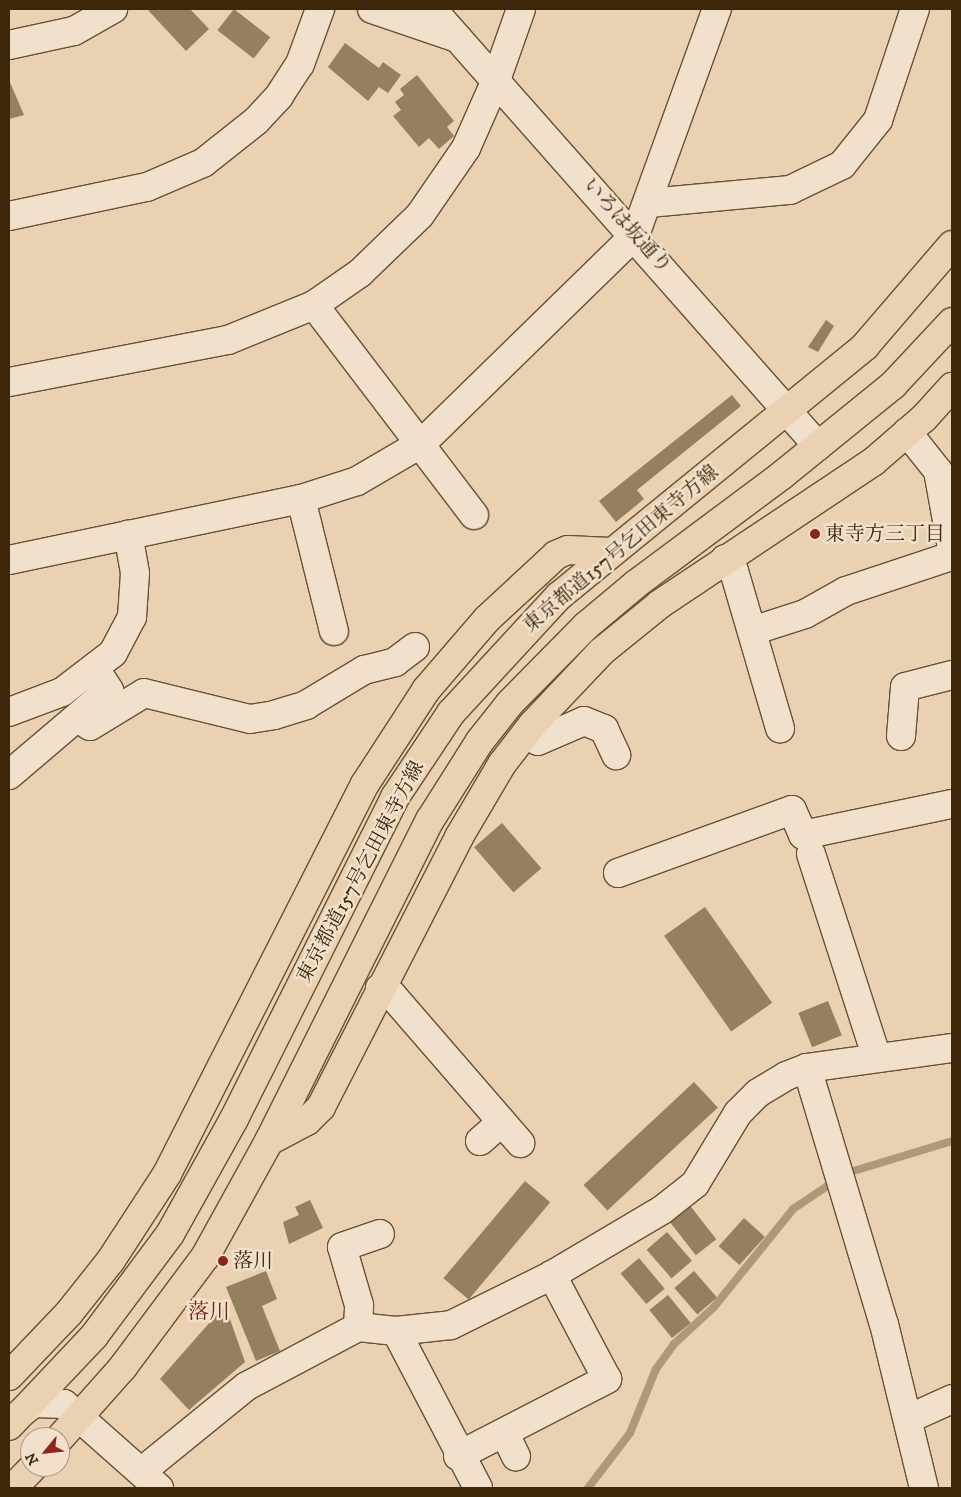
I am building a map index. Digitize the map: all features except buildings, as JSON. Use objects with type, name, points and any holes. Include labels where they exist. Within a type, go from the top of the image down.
[{"type":"main road","name":"東京都道157号乞田東寺方線","points":[[15,1419],[94,1336],[170,1234],[234,1120],[395,797],[440,728],[514,640],[611,552],[865,346],[952,245]]},
{"type":"main road","name":"東京都道157号乞田東寺方線","points":[[70,1428],[123,1367],[204,1257],[269,1141],[430,820],[486,733],[540,670],[586,626],[818,446],[893,384],[952,322]]},
{"type":"main road","points":[[269,1141],[307,1121],[321,1107],[380,988],[459,837],[502,764],[526,732],[601,652],[660,604],[726,559],[819,501],[907,432],[952,387]]},
{"type":"main road","points":[[9,1376],[69,1312],[111,1260],[162,1181],[365,784],[426,690],[487,619],[556,555],[581,549],[611,552]]},
{"type":"main road","points":[[13,1488],[23,1477]]},
{"type":"street","points":[[9,45],[74,31],[113,9]]},
{"type":"street","points":[[9,216],[147,187],[203,163],[256,121],[279,96],[300,64],[320,9]]},
{"type":"street","points":[[372,9],[459,38]]},
{"type":"street","name":"いろは坂通り","points":[[432,9],[635,235],[818,446]]},
{"type":"street","points":[[9,382],[228,340],[314,305],[360,273],[420,215],[466,148],[496,80],[521,9]]},
{"type":"street","points":[[9,560],[302,499],[357,481],[422,443],[635,235],[649,203],[717,9]]},
{"type":"street","points":[[649,203],[790,190],[842,165],[878,120],[915,9]]},
{"type":"street","points":[[314,305],[422,443],[474,515]]},
{"type":"street","points":[[907,432],[945,466],[952,548]]},
{"type":"street","points":[[302,499],[334,631]]},
{"type":"street","points":[[9,712],[62,692],[96,670],[113,653],[132,617],[135,573],[128,535]]},
{"type":"street","points":[[752,631],[805,614],[846,591],[952,556]]},
{"type":"street","points":[[726,559],[734,571],[780,728]]},
{"type":"street","points":[[80,719],[90,726],[144,693],[250,719],[274,715],[306,705],[364,670],[395,662],[415,648]]},
{"type":"street","points":[[9,775],[80,719],[110,690],[96,670]]},
{"type":"street","points":[[901,736],[905,687],[952,675]]},
{"type":"street","points":[[526,732],[538,741],[584,721],[604,729],[616,755]]},
{"type":"street","points":[[618,873],[792,810],[803,835],[952,804]]},
{"type":"street","points":[[811,854],[877,1058]]},
{"type":"street","points":[[380,988],[392,995],[520,1143]]},
{"type":"street","points":[[15,1419],[34,1403],[49,1401],[64,1404],[150,1480],[247,1386],[358,1327],[396,1331],[451,1325],[552,1275],[662,1210],[695,1184],[738,1113],[758,1093],[807,1068],[952,1048]]},
{"type":"street","points":[[807,1068],[908,1419],[924,1488]]},
{"type":"street","points":[[480,1141],[502,1122]]},
{"type":"street","points":[[358,1327],[359,1305],[342,1248],[380,1234]]},
{"type":"street","points":[[458,1456],[510,1446],[607,1378],[552,1275]]},
{"type":"street","points":[[396,1331],[458,1456],[478,1488]]},
{"type":"street","points":[[908,1419],[952,1399]]},
{"type":"waterway","points":[[588,1488],[630,1433],[656,1369],[674,1344],[714,1307],[793,1209],[847,1173],[952,1141]]},
{"type":"place","name":"東寺方三丁目","points":[[815,534]]},
{"type":"place","name":"落川","points":[[223,1261]]},
{"type":"district","name":"落川","points":[[209,1312]]}]
